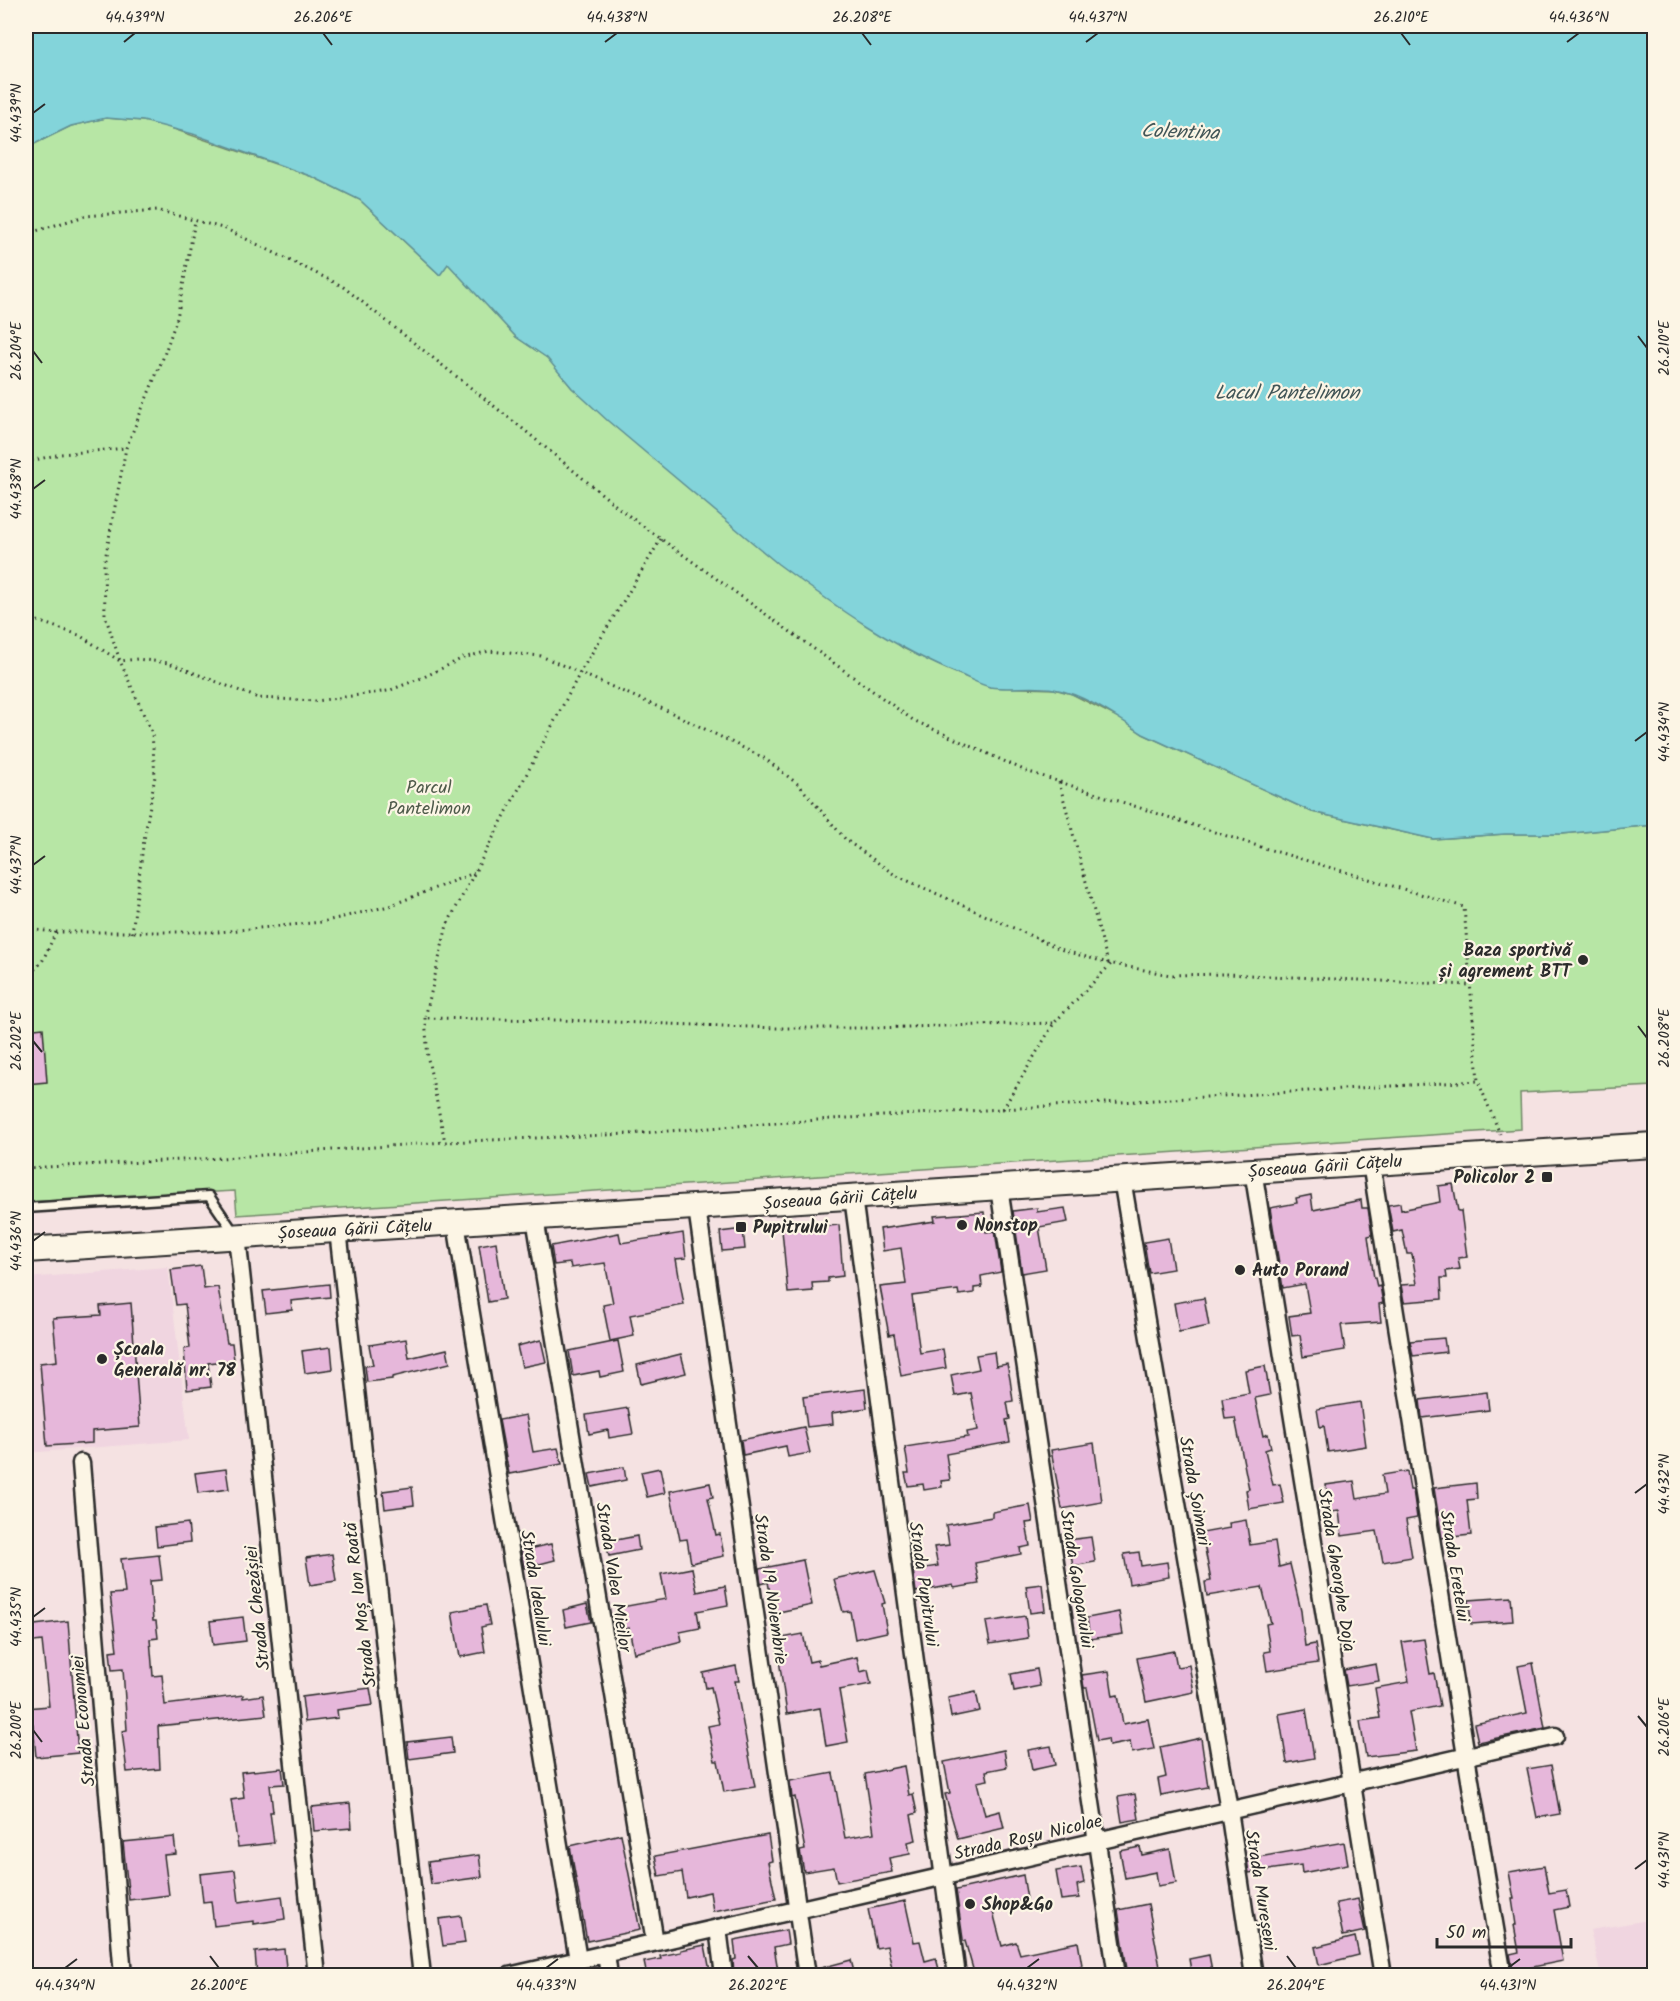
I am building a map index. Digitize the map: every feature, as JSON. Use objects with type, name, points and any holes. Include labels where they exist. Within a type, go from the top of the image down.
[{"type":"main road","name":"Șoseaua Gării Cățelu","points":[[26,1250],[1654,1145]]},
{"type":"street","name":"Strada Eretelui","points":[[1371,1163],[1503,1976]]},
{"type":"street","name":"Strada Gheorghe Doja","points":[[1252,1170],[1383,1976]]},
{"type":"street","name":"Strada Șoimari","points":[[1122,1179],[1229,1810]]},
{"type":"street","name":"Strada Gologanului","points":[[999,1188],[1117,1976]]},
{"type":"street","name":"Strada Pupitrului","points":[[853,1197],[957,1976]]},
{"type":"street","name":"Strada 19 Noiembrie","points":[[697,1208],[807,1976]]},
{"type":"street","name":"Strada Valea Mieilor","points":[[535,1218],[655,1942]]},
{"type":"street","name":"Strada Idealului","points":[[456,1223],[578,1960]]},
{"type":"street","name":"Strada Moș Ion Roată","points":[[338,1230],[422,1976]]},
{"type":"street","name":"Strada Chezășiei","points":[[237,1236],[317,1976]]},
{"type":"street","name":"Strada Economiei","points":[[81,1463],[123,1976]]},
{"type":"street","name":"Strada Roșu Nicolae","points":[[509,1976],[1556,1736]]},
{"type":"street","name":"Strada Mureșeni","points":[[1229,1810],[1254,1976]]},
{"type":"street","points":[[718,1928],[724,1976]]},
{"type":"street","points":[[606,1953],[609,1976]]},
{"type":"lane","points":[[26,1208],[209,1196],[237,1236]]},
{"type":"path","points":[[26,234],[85,216],[157,210],[226,229],[342,286],[625,513],[913,720],[1026,771],[1264,848],[1464,907],[1478,1081],[1509,1155]]},
{"type":"path","points":[[132,933],[155,776],[152,733],[120,661],[105,615],[104,565],[126,448],[164,358],[177,318],[195,220]]},
{"type":"path","points":[[26,462],[61,454],[126,448]]},
{"type":"path","points":[[444,1142],[428,1059],[425,1018],[447,925],[581,671],[661,539]]},
{"type":"path","points":[[26,617],[79,635],[120,661],[137,659],[169,663],[258,698],[316,701],[388,692],[463,658],[489,651],[541,656],[581,671],[764,758],[799,785],[846,840],[895,875],[1065,951],[1110,964],[1170,975],[1226,974],[1470,985]]},
{"type":"path","points":[[1059,782],[1110,964]]},
{"type":"path","points":[[26,929],[56,932],[218,932],[322,922],[389,906],[474,873]]},
{"type":"path","points":[[26,978],[42,962],[56,932]]},
{"type":"path","points":[[1003,1109],[1053,1023],[1110,964]]},
{"type":"path","points":[[425,1018],[562,1020],[777,1028],[1053,1023]]},
{"type":"path","points":[[26,1168],[221,1158],[444,1142],[628,1134],[831,1119],[1478,1081]]},
{"type":"shaded area","name":"Școala Generală nr. 78","points":[[168,1267],[189,1440],[26,1453],[26,1278]]},
{"type":"shaded area","points":[[1654,1919],[1654,1975],[1601,1975],[1590,1930]]},
{"type":"green space","name":"Parcul Pantelimon","points":[[106,118],[159,124],[313,177],[360,200],[439,274],[448,263],[516,337],[548,358],[572,388],[903,648],[949,670],[990,687],[1054,689],[1072,694],[1119,718],[1143,734],[1312,812],[1433,839],[1505,834],[1562,834],[1654,825],[1654,1086],[1520,1093],[1521,1129],[237,1215],[235,1191],[26,1202],[26,148],[71,126]]},
{"type":"water","name":"Lacul Pantelimon","points":[[26,26],[1654,26],[1654,825],[1562,834],[1505,834],[1433,839],[1312,812],[1143,734],[1100,707],[1077,696],[1046,688],[990,687],[913,653],[866,626],[778,564],[608,421],[572,388],[547,358],[516,337],[448,264],[440,275],[360,200],[313,177],[193,134],[143,121],[106,118],[71,126],[26,148]]},
{"type":"building","points":[[43,1028],[47,1082],[26,1084],[26,1030]]},
{"type":"building","points":[[1453,1184],[1458,1211],[1461,1211],[1467,1257],[1458,1258],[1460,1269],[1446,1271],[1447,1278],[1441,1278],[1442,1299],[1404,1302],[1401,1285],[1417,1284],[1412,1254],[1407,1254],[1402,1230],[1393,1232],[1388,1205],[1400,1203],[1401,1210],[1440,1202],[1438,1186]]},
{"type":"building","points":[[1311,1195],[1313,1210],[1361,1200],[1362,1208],[1368,1208],[1372,1235],[1368,1236],[1374,1278],[1377,1287],[1380,1286],[1383,1303],[1379,1304],[1381,1322],[1341,1325],[1345,1350],[1303,1357],[1300,1335],[1292,1336],[1289,1316],[1310,1313],[1305,1284],[1283,1288],[1270,1208],[1297,1203],[1296,1198]]},
{"type":"building","points":[[1037,1208],[1037,1212],[1065,1208],[1068,1222],[1039,1227],[1046,1269],[1022,1273],[1013,1211]]},
{"type":"building","points":[[984,1212],[986,1232],[995,1231],[1001,1272],[981,1276],[982,1287],[974,1288],[974,1293],[959,1295],[958,1290],[912,1296],[920,1353],[943,1349],[946,1368],[901,1376],[894,1334],[889,1335],[880,1287],[906,1284],[901,1248],[883,1251],[880,1229],[935,1221],[934,1216]]},
{"type":"building","points":[[839,1225],[843,1276],[828,1278],[828,1282],[812,1283],[813,1291],[788,1293],[782,1230]]},
{"type":"building","points":[[743,1229],[745,1249],[722,1251],[720,1232]]},
{"type":"building","points":[[619,1233],[621,1243],[683,1233],[686,1258],[676,1259],[684,1305],[630,1315],[634,1336],[610,1341],[603,1305],[613,1303],[605,1263],[571,1268],[570,1263],[554,1265],[551,1246]]},
{"type":"building","points":[[1168,1238],[1173,1269],[1149,1273],[1144,1242]]},
{"type":"building","points":[[496,1242],[504,1299],[488,1302],[479,1245]]},
{"type":"building","points":[[201,1266],[204,1289],[218,1287],[227,1343],[232,1343],[234,1360],[208,1363],[211,1387],[187,1390],[184,1349],[190,1348],[185,1304],[176,1305],[171,1270]]},
{"type":"building","points":[[329,1284],[330,1297],[291,1301],[292,1310],[266,1313],[263,1291]]},
{"type":"building","points":[[1204,1298],[1209,1326],[1179,1332],[1174,1303]]},
{"type":"building","points":[[131,1303],[140,1427],[92,1431],[92,1443],[47,1446],[40,1363],[57,1361],[53,1318],[101,1315],[100,1306]]},
{"type":"building","points":[[1444,1338],[1446,1352],[1413,1356],[1410,1341]]},
{"type":"building","points":[[406,1339],[409,1358],[447,1349],[450,1363],[392,1377],[392,1379],[367,1382],[365,1366],[373,1365],[369,1345]]},
{"type":"building","points":[[541,1340],[546,1362],[522,1367],[517,1346]]},
{"type":"building","points":[[618,1341],[624,1372],[600,1377],[599,1371],[573,1376],[569,1351]]},
{"type":"building","points":[[331,1347],[333,1369],[305,1373],[302,1351]]},
{"type":"building","points":[[994,1352],[996,1366],[1007,1364],[1010,1379],[1013,1401],[1007,1402],[1010,1419],[1006,1420],[1010,1442],[946,1454],[950,1480],[941,1481],[942,1487],[924,1490],[923,1484],[908,1486],[905,1473],[909,1473],[905,1447],[968,1437],[967,1432],[978,1430],[971,1393],[955,1396],[951,1375],[979,1369],[976,1355]]},
{"type":"building","points":[[681,1354],[686,1373],[641,1384],[637,1365]]},
{"type":"building","points":[[1265,1366],[1270,1395],[1255,1398],[1263,1436],[1268,1434],[1271,1448],[1265,1450],[1273,1485],[1280,1484],[1284,1503],[1249,1509],[1246,1490],[1249,1489],[1235,1418],[1225,1419],[1222,1398],[1249,1393],[1245,1370]]},
{"type":"building","points":[[865,1389],[867,1408],[832,1413],[833,1424],[807,1427],[803,1397]]},
{"type":"building","points":[[1487,1392],[1489,1410],[1422,1418],[1420,1400]]},
{"type":"building","points":[[1360,1402],[1366,1446],[1328,1452],[1324,1426],[1320,1427],[1317,1409]]},
{"type":"building","points":[[628,1408],[633,1434],[609,1438],[608,1430],[589,1434],[586,1415]]},
{"type":"building","points":[[526,1415],[533,1452],[558,1448],[562,1464],[509,1474],[499,1420]]},
{"type":"building","points":[[804,1427],[810,1453],[788,1457],[786,1446],[743,1455],[741,1440]]},
{"type":"building","points":[[1094,1443],[1102,1502],[1062,1509],[1051,1450]]},
{"type":"building","points":[[624,1467],[626,1480],[592,1487],[589,1474]]},
{"type":"building","points":[[660,1468],[665,1493],[647,1497],[641,1472]]},
{"type":"building","points":[[226,1469],[229,1489],[198,1493],[195,1473]]},
{"type":"building","points":[[1407,1471],[1410,1490],[1413,1490],[1417,1518],[1406,1520],[1412,1557],[1383,1562],[1377,1531],[1342,1536],[1339,1511],[1330,1512],[1326,1485],[1354,1481],[1357,1499],[1385,1494],[1382,1475]]},
{"type":"building","points":[[710,1483],[713,1497],[708,1498],[716,1535],[720,1534],[724,1556],[691,1563],[687,1539],[680,1540],[670,1491]]},
{"type":"building","points":[[1476,1483],[1477,1499],[1467,1500],[1471,1535],[1442,1538],[1434,1488]]},
{"type":"building","points":[[412,1487],[414,1505],[385,1509],[383,1491]]},
{"type":"building","points":[[1030,1505],[1033,1522],[1026,1523],[1030,1546],[1020,1548],[1021,1554],[975,1563],[979,1584],[954,1588],[953,1585],[916,1592],[913,1570],[938,1566],[934,1547],[949,1545],[946,1525],[992,1517],[992,1512]]},
{"type":"building","points":[[1246,1520],[1250,1545],[1275,1541],[1279,1567],[1290,1564],[1301,1611],[1305,1646],[1315,1644],[1318,1663],[1267,1671],[1264,1652],[1270,1651],[1266,1624],[1271,1623],[1262,1587],[1207,1596],[1205,1582],[1211,1581],[1202,1533],[1230,1528],[1229,1523]]},
{"type":"building","points":[[188,1523],[190,1542],[157,1546],[155,1527]]},
{"type":"building","points":[[637,1536],[639,1550],[609,1556],[606,1542]]},
{"type":"building","points":[[1091,1537],[1095,1562],[1073,1566],[1068,1540]]},
{"type":"building","points":[[551,1544],[555,1560],[524,1568],[521,1551]]},
{"type":"building","points":[[1139,1552],[1141,1566],[1167,1562],[1169,1577],[1129,1584],[1124,1554]]},
{"type":"building","points":[[332,1554],[336,1581],[310,1585],[306,1558]]},
{"type":"building","points":[[159,1555],[162,1580],[150,1581],[153,1621],[156,1621],[158,1638],[150,1639],[153,1676],[162,1675],[165,1705],[243,1695],[243,1698],[263,1695],[266,1715],[158,1726],[160,1769],[127,1772],[122,1731],[127,1730],[123,1669],[112,1670],[110,1651],[117,1650],[110,1594],[125,1593],[121,1559]]},
{"type":"building","points":[[803,1560],[812,1605],[774,1613],[768,1582],[761,1584],[759,1569]]},
{"type":"building","points":[[692,1568],[697,1592],[725,1586],[728,1605],[697,1611],[700,1628],[680,1632],[682,1641],[634,1653],[629,1628],[620,1630],[616,1608],[666,1599],[661,1574]]},
{"type":"building","points":[[875,1570],[885,1603],[882,1604],[887,1632],[855,1639],[850,1611],[843,1612],[834,1579]]},
{"type":"building","points":[[1042,1584],[1045,1611],[1030,1613],[1026,1586]]},
{"type":"building","points":[[1511,1597],[1513,1621],[1471,1624],[1469,1600]]},
{"type":"building","points":[[587,1604],[591,1622],[566,1627],[563,1610]]},
{"type":"building","points":[[486,1605],[490,1625],[481,1627],[485,1652],[460,1657],[452,1612]]},
{"type":"building","points":[[1119,1612],[1123,1634],[1090,1639],[1087,1618]]},
{"type":"building","points":[[1025,1616],[1028,1638],[990,1644],[986,1622]]},
{"type":"building","points":[[243,1617],[246,1641],[213,1645],[210,1621]]},
{"type":"building","points":[[68,1621],[78,1753],[36,1757],[33,1724],[26,1725],[26,1708],[49,1706],[42,1641],[26,1643],[26,1626]]},
{"type":"building","points":[[803,1634],[809,1662],[818,1660],[819,1665],[857,1657],[860,1672],[868,1670],[871,1684],[839,1690],[848,1742],[826,1746],[820,1708],[787,1714],[776,1639]]},
{"type":"building","points":[[1424,1639],[1430,1674],[1434,1673],[1440,1706],[1409,1712],[1416,1751],[1366,1757],[1360,1721],[1380,1718],[1375,1688],[1409,1682],[1402,1642]]},
{"type":"building","points":[[1174,1651],[1177,1667],[1189,1665],[1194,1692],[1146,1702],[1137,1658]]},
{"type":"building","points":[[1533,1663],[1545,1728],[1478,1742],[1474,1724],[1527,1713],[1518,1666]]},
{"type":"building","points":[[1376,1664],[1379,1681],[1347,1686],[1344,1670]]},
{"type":"building","points":[[736,1666],[739,1681],[735,1681],[755,1787],[724,1792],[708,1726],[719,1724],[711,1687],[706,1688],[703,1673]]},
{"type":"building","points":[[1037,1669],[1040,1686],[1014,1691],[1011,1674]]},
{"type":"building","points":[[1109,1671],[1113,1696],[1118,1695],[1123,1724],[1148,1719],[1154,1749],[1132,1753],[1130,1742],[1109,1746],[1108,1739],[1097,1741],[1087,1688],[1084,1688],[1082,1675]]},
{"type":"building","points":[[370,1688],[373,1705],[337,1710],[338,1718],[305,1722],[302,1697]]},
{"type":"building","points":[[976,1692],[980,1711],[951,1717],[948,1698]]},
{"type":"building","points":[[1306,1709],[1314,1758],[1287,1763],[1279,1714]]},
{"type":"building","points":[[451,1737],[453,1753],[409,1759],[407,1742]]},
{"type":"building","points":[[1201,1738],[1208,1787],[1161,1796],[1158,1779],[1166,1777],[1160,1747]]},
{"type":"building","points":[[1051,1746],[1055,1765],[1032,1770],[1028,1750]]},
{"type":"building","points":[[1004,1750],[1007,1767],[986,1771],[988,1780],[977,1782],[985,1815],[1000,1811],[1004,1828],[958,1839],[945,1794],[950,1793],[944,1762]]},
{"type":"building","points":[[1551,1765],[1560,1814],[1537,1818],[1527,1769]]},
{"type":"building","points":[[904,1766],[909,1795],[913,1794],[917,1813],[911,1815],[916,1840],[908,1842],[910,1854],[889,1858],[892,1872],[837,1882],[834,1867],[804,1872],[800,1851],[805,1850],[790,1781],[833,1773],[845,1838],[874,1833],[865,1774]]},
{"type":"building","points":[[282,1768],[284,1784],[270,1785],[273,1812],[270,1812],[274,1843],[238,1847],[231,1800],[244,1798],[241,1772]]},
{"type":"building","points":[[1135,1794],[1139,1819],[1122,1822],[1118,1797]]},
{"type":"building","points":[[350,1803],[352,1828],[314,1831],[312,1807]]},
{"type":"building","points":[[621,1834],[640,1930],[587,1941],[570,1846]]},
{"type":"building","points":[[768,1835],[772,1861],[768,1862],[776,1899],[713,1911],[710,1892],[686,1897],[682,1872],[659,1876],[655,1856]]},
{"type":"building","points":[[174,1837],[176,1854],[164,1855],[169,1895],[129,1900],[123,1842]]},
{"type":"building","points":[[1344,1842],[1348,1864],[1302,1873],[1301,1865],[1249,1873],[1247,1859]]},
{"type":"building","points":[[1140,1847],[1142,1855],[1170,1849],[1176,1883],[1158,1886],[1156,1872],[1125,1878],[1120,1851]]},
{"type":"building","points":[[479,1855],[482,1877],[431,1884],[428,1862]]},
{"type":"building","points":[[1544,1866],[1549,1893],[1566,1890],[1569,1907],[1554,1910],[1563,1961],[1513,1971],[1510,1954],[1519,1952],[1509,1872]]},
{"type":"building","points":[[1081,1867],[1084,1883],[1077,1885],[1079,1898],[1061,1900],[1056,1871]]},
{"type":"building","points":[[235,1870],[239,1902],[282,1896],[285,1919],[254,1924],[254,1921],[214,1926],[211,1901],[203,1902],[200,1874]]},
{"type":"building","points":[[1023,1875],[1027,1899],[993,1912],[1002,1946],[1016,1942],[1020,1954],[1078,1942],[1082,1976],[1059,1976],[1058,1971],[1035,1976],[975,1976],[965,1941],[963,1941],[956,1890]]},
{"type":"building","points":[[1358,1899],[1365,1931],[1343,1936],[1336,1903]]},
{"type":"building","points":[[905,1901],[914,1942],[920,1941],[925,1961],[936,1958],[940,1973],[928,1976],[890,1976],[889,1970],[896,1969],[892,1968],[887,1946],[876,1948],[868,1909]]},
{"type":"building","points":[[1148,1904],[1161,1972],[1128,1976],[1118,1910]]},
{"type":"building","points":[[461,1916],[465,1943],[443,1946],[439,1919]]},
{"type":"building","points":[[786,1930],[788,1944],[774,1947],[779,1976],[734,1976],[733,1960],[736,1959],[734,1940]]},
{"type":"building","points":[[1355,1937],[1359,1955],[1319,1965],[1315,1947]]},
{"type":"building","points":[[705,1945],[710,1971],[689,1976],[647,1976],[644,1962]]},
{"type":"building","points":[[284,1949],[287,1976],[257,1976],[255,1952]]},
{"type":"building","points":[[1209,1955],[1213,1976],[1192,1976],[1189,1959]]},
{"type":"building","points":[[851,1960],[855,1976],[817,1976],[817,1969]]},
{"type":"place","name":"Baza sportivă și agrement BTT","points":[[1583,960]]},
{"type":"place","name":"Policolor 2","points":[[1547,1177]]},
{"type":"place","name":"Nonstop","points":[[962,1225]]},
{"type":"place","name":"Pupitrului","points":[[741,1227]]},
{"type":"place","name":"Auto Porand","points":[[1240,1270]]},
{"type":"place","name":"Școala Generală nr. 78","points":[[102,1359]]},
{"type":"place","name":"Shop&Go","points":[[970,1904]]},
{"type":"water label","name":"Colentina","points":[[1180,131]]}]
